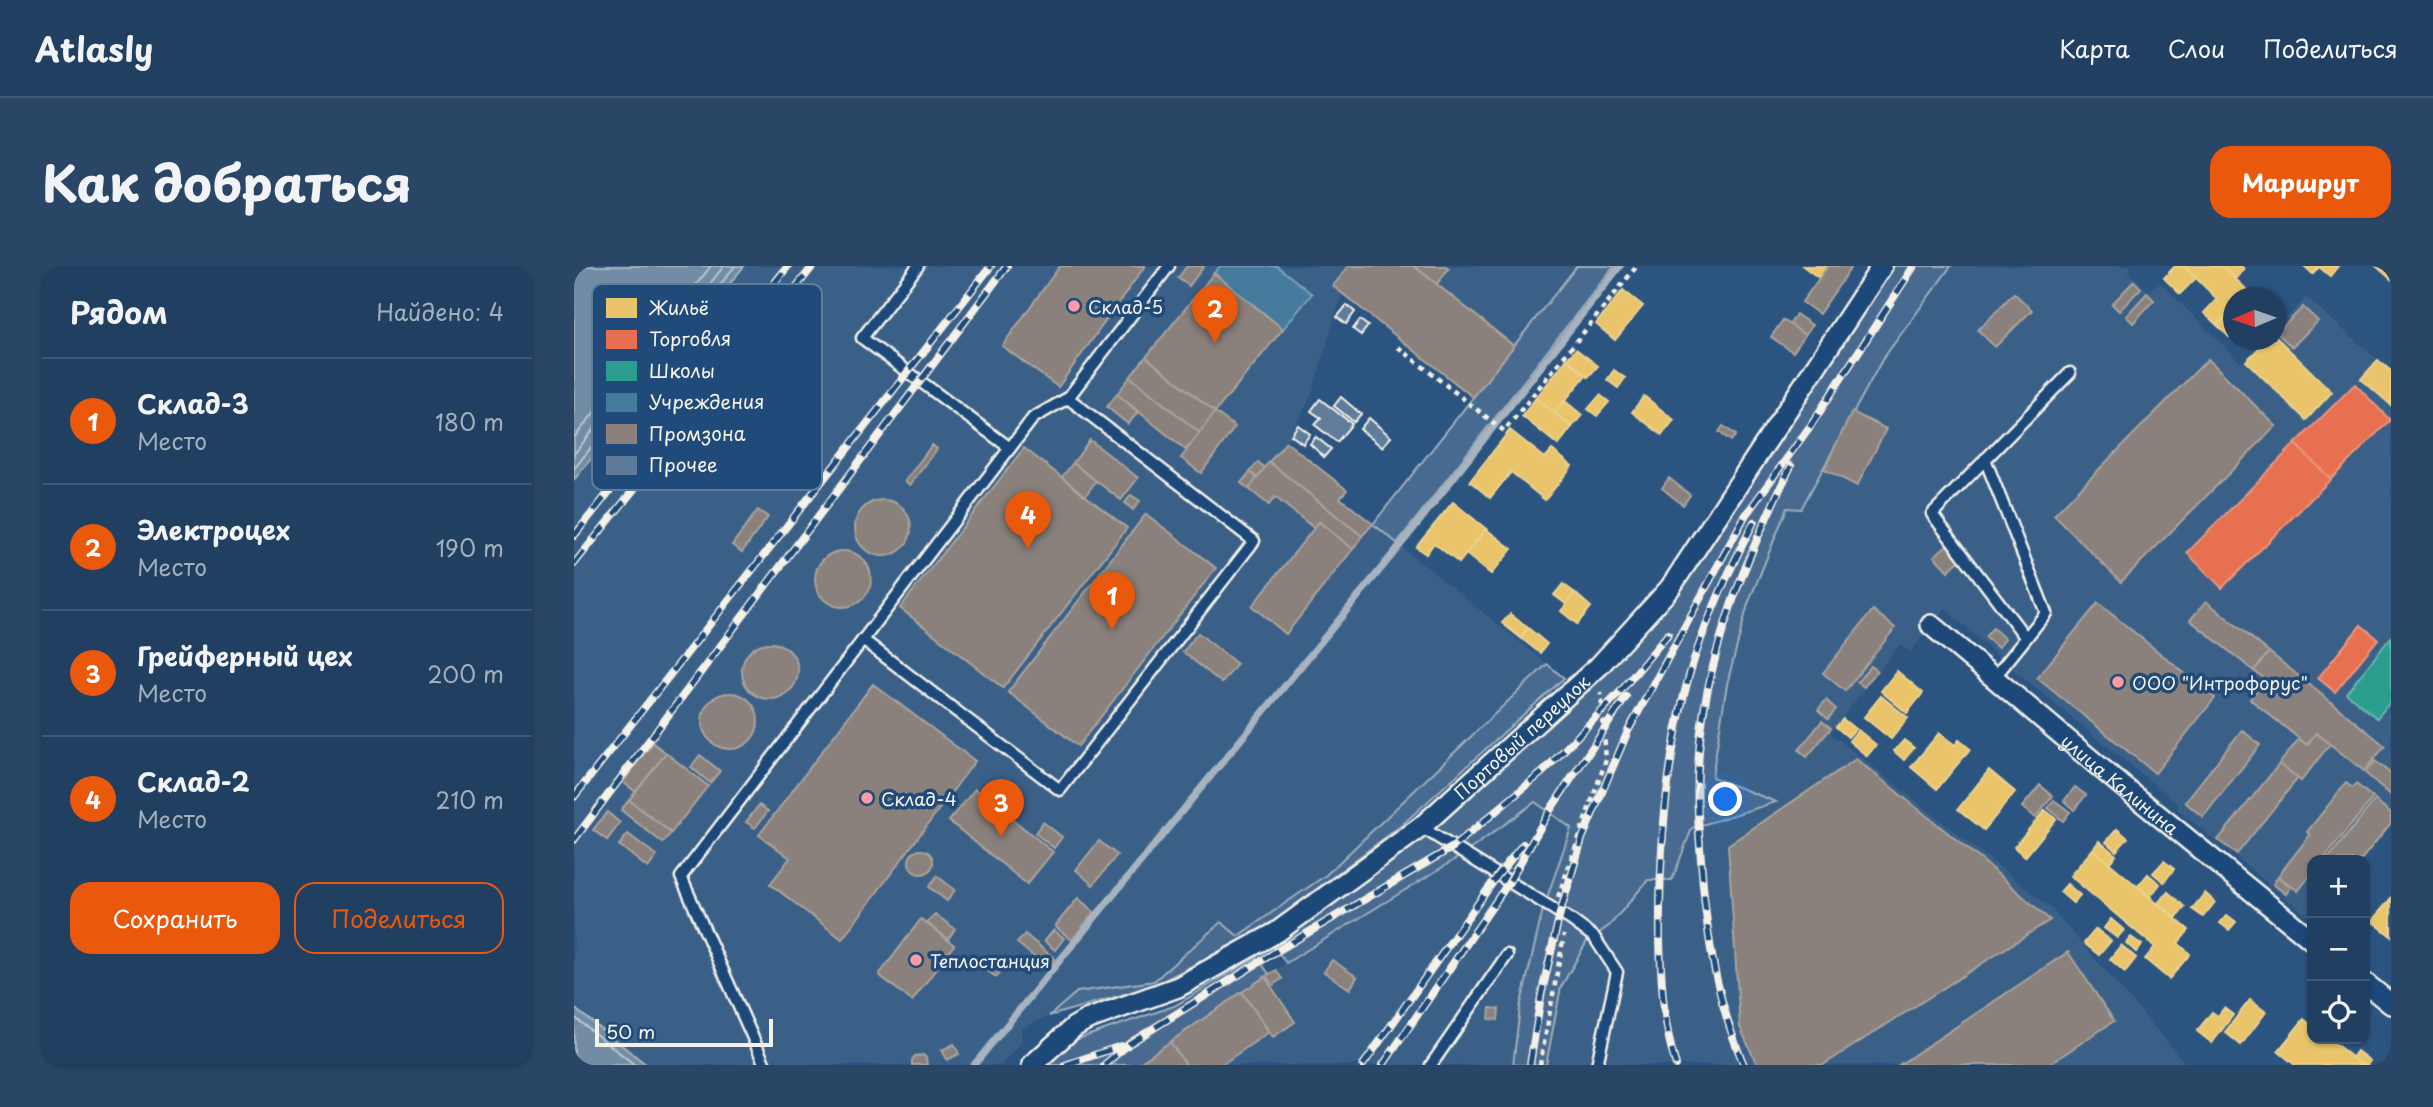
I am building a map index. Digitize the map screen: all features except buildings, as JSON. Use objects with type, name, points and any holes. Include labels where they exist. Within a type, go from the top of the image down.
[{"type":"street","name":"Портовый переулок","points":[[1032,1065],[1074,1027],[1086,1020],[1178,987],[1264,941],[1421,827],[1598,666],[1670,589],[1882,266]]},
{"type":"street","name":"улица Калинина","points":[[1931,625],[2307,936]]},
{"type":"street","points":[[2370,987],[2391,1004]]},
{"type":"lane","points":[[918,266],[862,338],[1010,448]]},
{"type":"lane","points":[[765,1065],[681,877],[1033,418],[1068,398],[1169,266]]},
{"type":"lane","points":[[2026,638],[1932,514],[2070,373]]},
{"type":"lane","points":[[863,640],[1060,790],[1254,541],[1068,398]]},
{"type":"lane","points":[[1985,459],[2046,613],[1994,678]]},
{"type":"lane","points":[[1421,827],[1594,937],[1617,972],[1597,1065]]},
{"type":"lane","points":[[1431,1065],[1507,956]]},
{"type":"path","points":[[1398,347],[1504,432],[1637,266]]},
{"type":"path","points":[[1540,1065],[1564,935],[1550,924],[1606,760],[1598,666]]},
{"type":"shaded area","points":[[744,266],[1349,266],[1333,285],[1342,293],[1311,397],[1286,442],[1270,462],[1362,536],[1373,524],[1547,664],[1326,875],[1238,936],[1221,923],[1154,981],[1077,992],[1049,1016],[1021,1029],[1022,1042],[1001,1065],[647,1065],[574,1008],[574,480],[592,457],[592,490],[822,490],[822,284],[730,284]]},
{"type":"shaded area","points":[[1414,266],[1577,266],[1514,346]]},
{"type":"shaded area","points":[[1577,266],[1614,266],[1397,543],[1373,524]]},
{"type":"shaded area","points":[[1893,266],[1951,266],[1882,360],[1801,509],[1787,508],[1748,604],[1727,684],[1712,777],[1776,802],[1692,828],[1672,880],[1648,880],[1610,925],[1586,943],[1561,987],[1546,1065],[1513,1065],[1520,1008],[1543,909],[1571,828],[1535,802],[1464,854],[1286,963],[1273,946],[1423,836],[1662,614],[1695,570]]},
{"type":"shaded area","points":[[1951,266],[2132,266],[2128,272],[2149,291],[2159,282],[2223,345],[2223,350],[2228,350],[2240,362],[2246,361],[2257,350],[2286,350],[2286,319],[2306,297],[2378,360],[2362,379],[2391,405],[2391,823],[2365,855],[2307,855],[2307,915],[2178,810],[2178,804],[2006,664],[1945,608],[1910,652],[1900,644],[1830,733],[2051,908],[2187,1065],[1546,1065],[1561,987],[1586,943],[1610,925],[1648,880],[1672,880],[1692,828],[1775,802],[1712,777],[1727,684],[1748,604],[1787,508],[1816,484],[1882,360]]},
{"type":"shaded area","points":[[1547,664],[1564,678],[1403,824],[1265,928],[1153,986],[1049,1016],[1077,992],[1154,981],[1221,922],[1238,936],[1326,875]]},
{"type":"shaded area","points":[[1535,802],[1571,828],[1543,909],[1520,1008],[1513,1065],[1137,1065],[1276,970],[1464,854]]},
{"type":"shaded area","points":[[1257,957],[1269,974],[1137,1065],[1045,1065],[1072,1041],[1174,1006]]},
{"type":"water","points":[[574,266],[744,266],[730,284],[592,284],[592,457],[574,480]]},
{"type":"water","points":[[574,1008],[647,1065],[574,1065]]},
{"type":"waterway","points":[[974,1065],[1411,532],[1620,266]]},
{"type":"railway","points":[[774,284],[788,266]]},
{"type":"railway","points":[[799,284],[813,266]]},
{"type":"railway","points":[[822,481],[991,266]]},
{"type":"railway","points":[[574,840],[1007,266]]},
{"type":"railway","points":[[1530,1065],[1541,996],[1560,913],[1582,839],[1628,731],[1745,516],[1811,425],[1914,266]]},
{"type":"railway","points":[[1744,1065],[1721,998],[1705,909],[1698,797],[1701,728],[1717,651],[1729,612],[1742,575],[1791,466]]},
{"type":"railway","points":[[574,536],[610,490]]},
{"type":"railway","points":[[574,564],[633,490]]},
{"type":"railway","points":[[574,797],[815,490]]},
{"type":"railway","points":[[1676,1065],[1665,1018],[1660,939],[1662,847],[1672,755],[1684,695],[1705,629],[1754,522]]},
{"type":"railway","points":[[1104,1065],[1130,1043],[1272,954],[1453,847],[1544,771],[1620,692],[1668,634]]},
{"type":"railway","points":[[1383,1065],[1509,882],[1549,812],[1626,697]]},
{"type":"railway","points":[[1363,1065],[1523,844]]},
{"type":"railway","points":[[1065,1065],[1121,1046]]},
{"type":"place","name":"Склад-5","points":[[1074,306]]},
{"type":"place","name":"Электроцех","points":[[1215,343]]},
{"type":"place","name":"Склад-2","points":[[1028,549]]},
{"type":"place","name":"Склад-3","points":[[1112,630]]},
{"type":"place","name":"ООО \"Интрофорус\"","points":[[2118,682]]},
{"type":"place","name":"Склад-4","points":[[867,798]]},
{"type":"place","name":"Грейферный цех","points":[[1001,837]]},
{"type":"place","name":"Теплостанция","points":[[916,960]]}]
